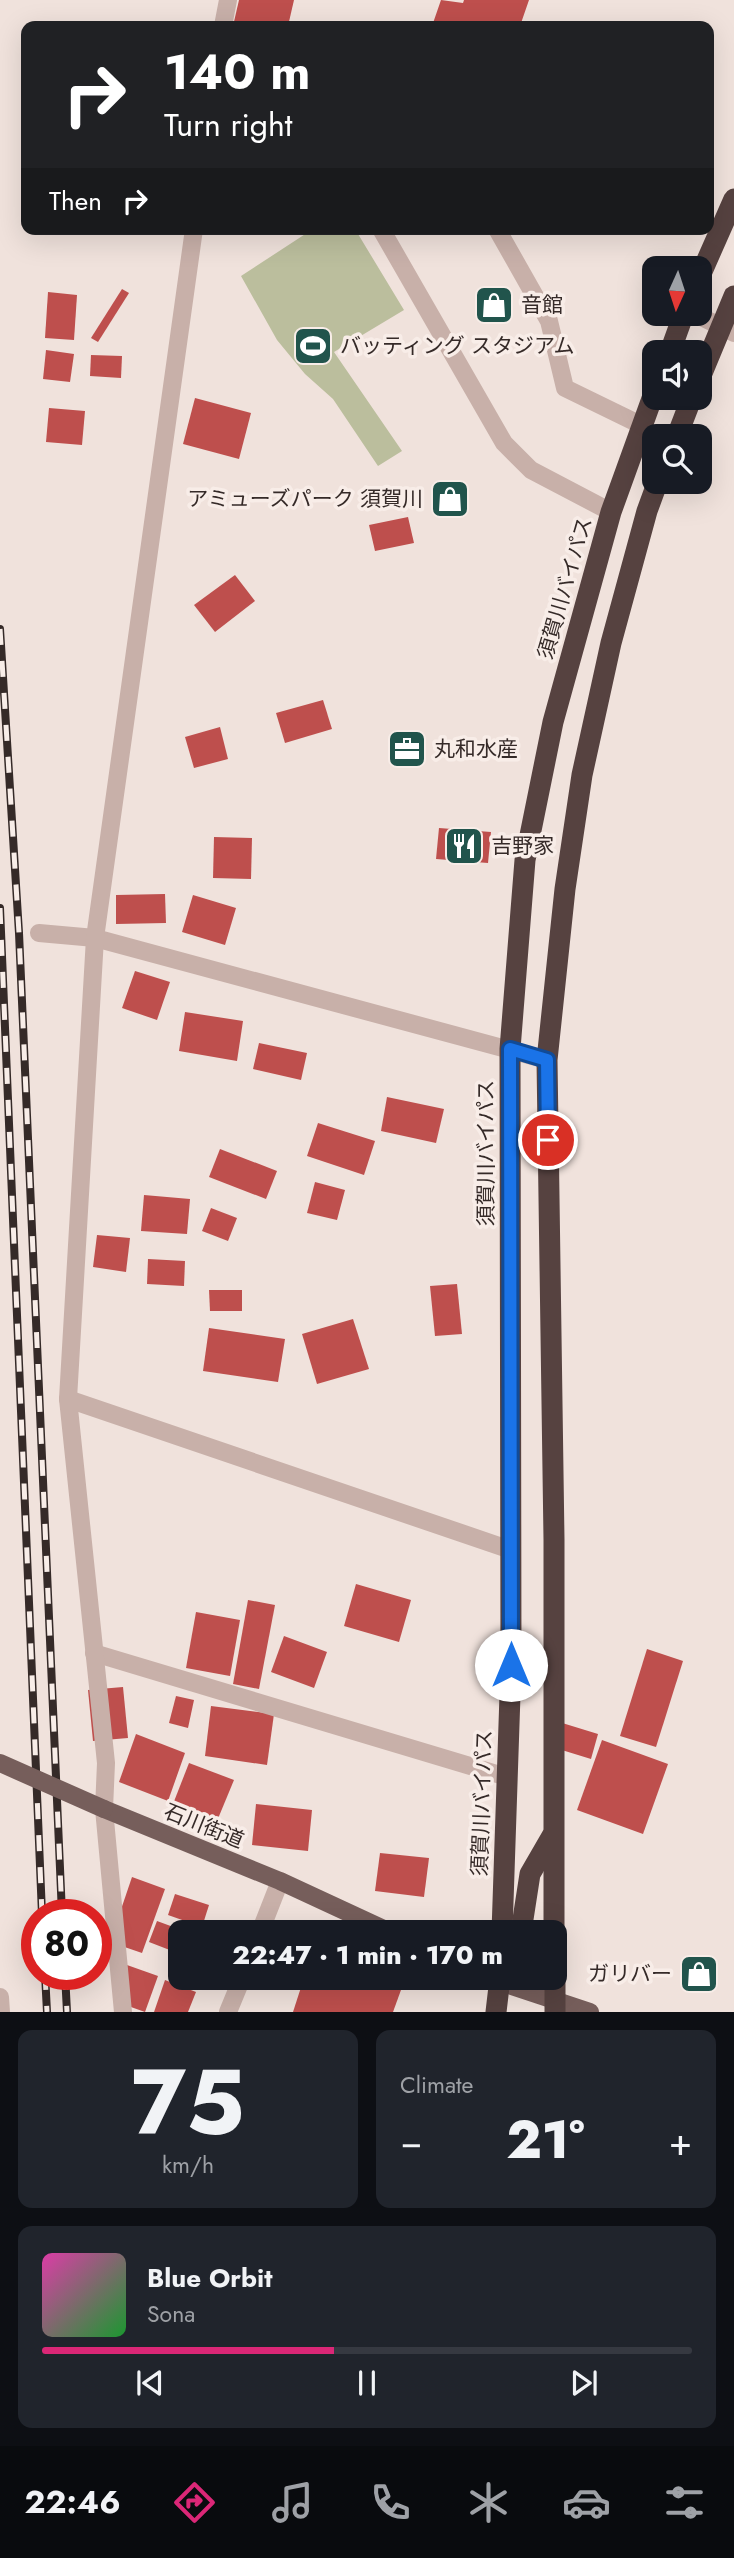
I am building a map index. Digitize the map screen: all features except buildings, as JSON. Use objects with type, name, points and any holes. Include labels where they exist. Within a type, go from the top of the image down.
[{"type":"highway","points":[[709,256],[734,199]]},
{"type":"highway","points":[[712,356],[727,329],[734,296]]},
{"type":"highway","name":"須賀川バイパス","points":[[502,1920],[511,1550],[510,1049],[525,860],[553,722],[611,512],[642,429]]},
{"type":"highway","points":[[554,1920],[554,1540],[547,1060],[565,889],[582,775],[611,643],[654,494]]},
{"type":"highway","points":[[524,1920],[530,1874],[553,1834]]},
{"type":"highway","points":[[496,2012],[497,1990]]},
{"type":"main road","name":"石川街道","points":[[0,1763],[280,1881],[364,1920]]},
{"type":"main road","points":[[522,1990],[555,2005],[590,2012]]},
{"type":"street","points":[[224,21],[228,0]]},
{"type":"street","points":[[123,2012],[104,1809],[106,1763],[68,1399],[95,938],[193,235]]},
{"type":"street","points":[[385,235],[504,443],[531,471],[611,512]]},
{"type":"street","points":[[501,235],[549,321],[565,388],[642,426]]},
{"type":"street","points":[[39,933],[95,938],[547,1060]]},
{"type":"street","points":[[68,1399],[511,1550]]},
{"type":"street","points":[[94,1653],[507,1777]]},
{"type":"street","points":[[265,1920],[280,1881]]},
{"type":"street","points":[[229,2012],[237,1990]]},
{"type":"street","points":[[0,1997],[1,2012]]},
{"type":"green space","name":"バッティング スタジアム","points":[[304,235],[359,235],[404,310],[334,352],[402,451],[378,466],[333,399],[305,374],[277,340],[241,276]]},
{"type":"railway","points":[[0,629],[19,933],[61,1899]]},
{"type":"railway","points":[[0,908],[41,1899]]},
{"type":"railway","points":[[46,1990],[47,2012]]},
{"type":"railway","points":[[66,1990],[67,2012]]},
{"type":"place","name":"音館","points":[[494,305]]},
{"type":"place","name":"バッティング スタジアム","points":[[313,346]]},
{"type":"place","name":"アミューズパーク 須賀川","points":[[450,499]]},
{"type":"place","name":"丸和水産","points":[[407,749]]},
{"type":"place","name":"吉野家","points":[[464,846]]},
{"type":"place","name":"ガリバー","points":[[699,1974]]},
{"type":"route","points":[[511,1665],[510,1049],[547,1060],[548,1140]]}]
